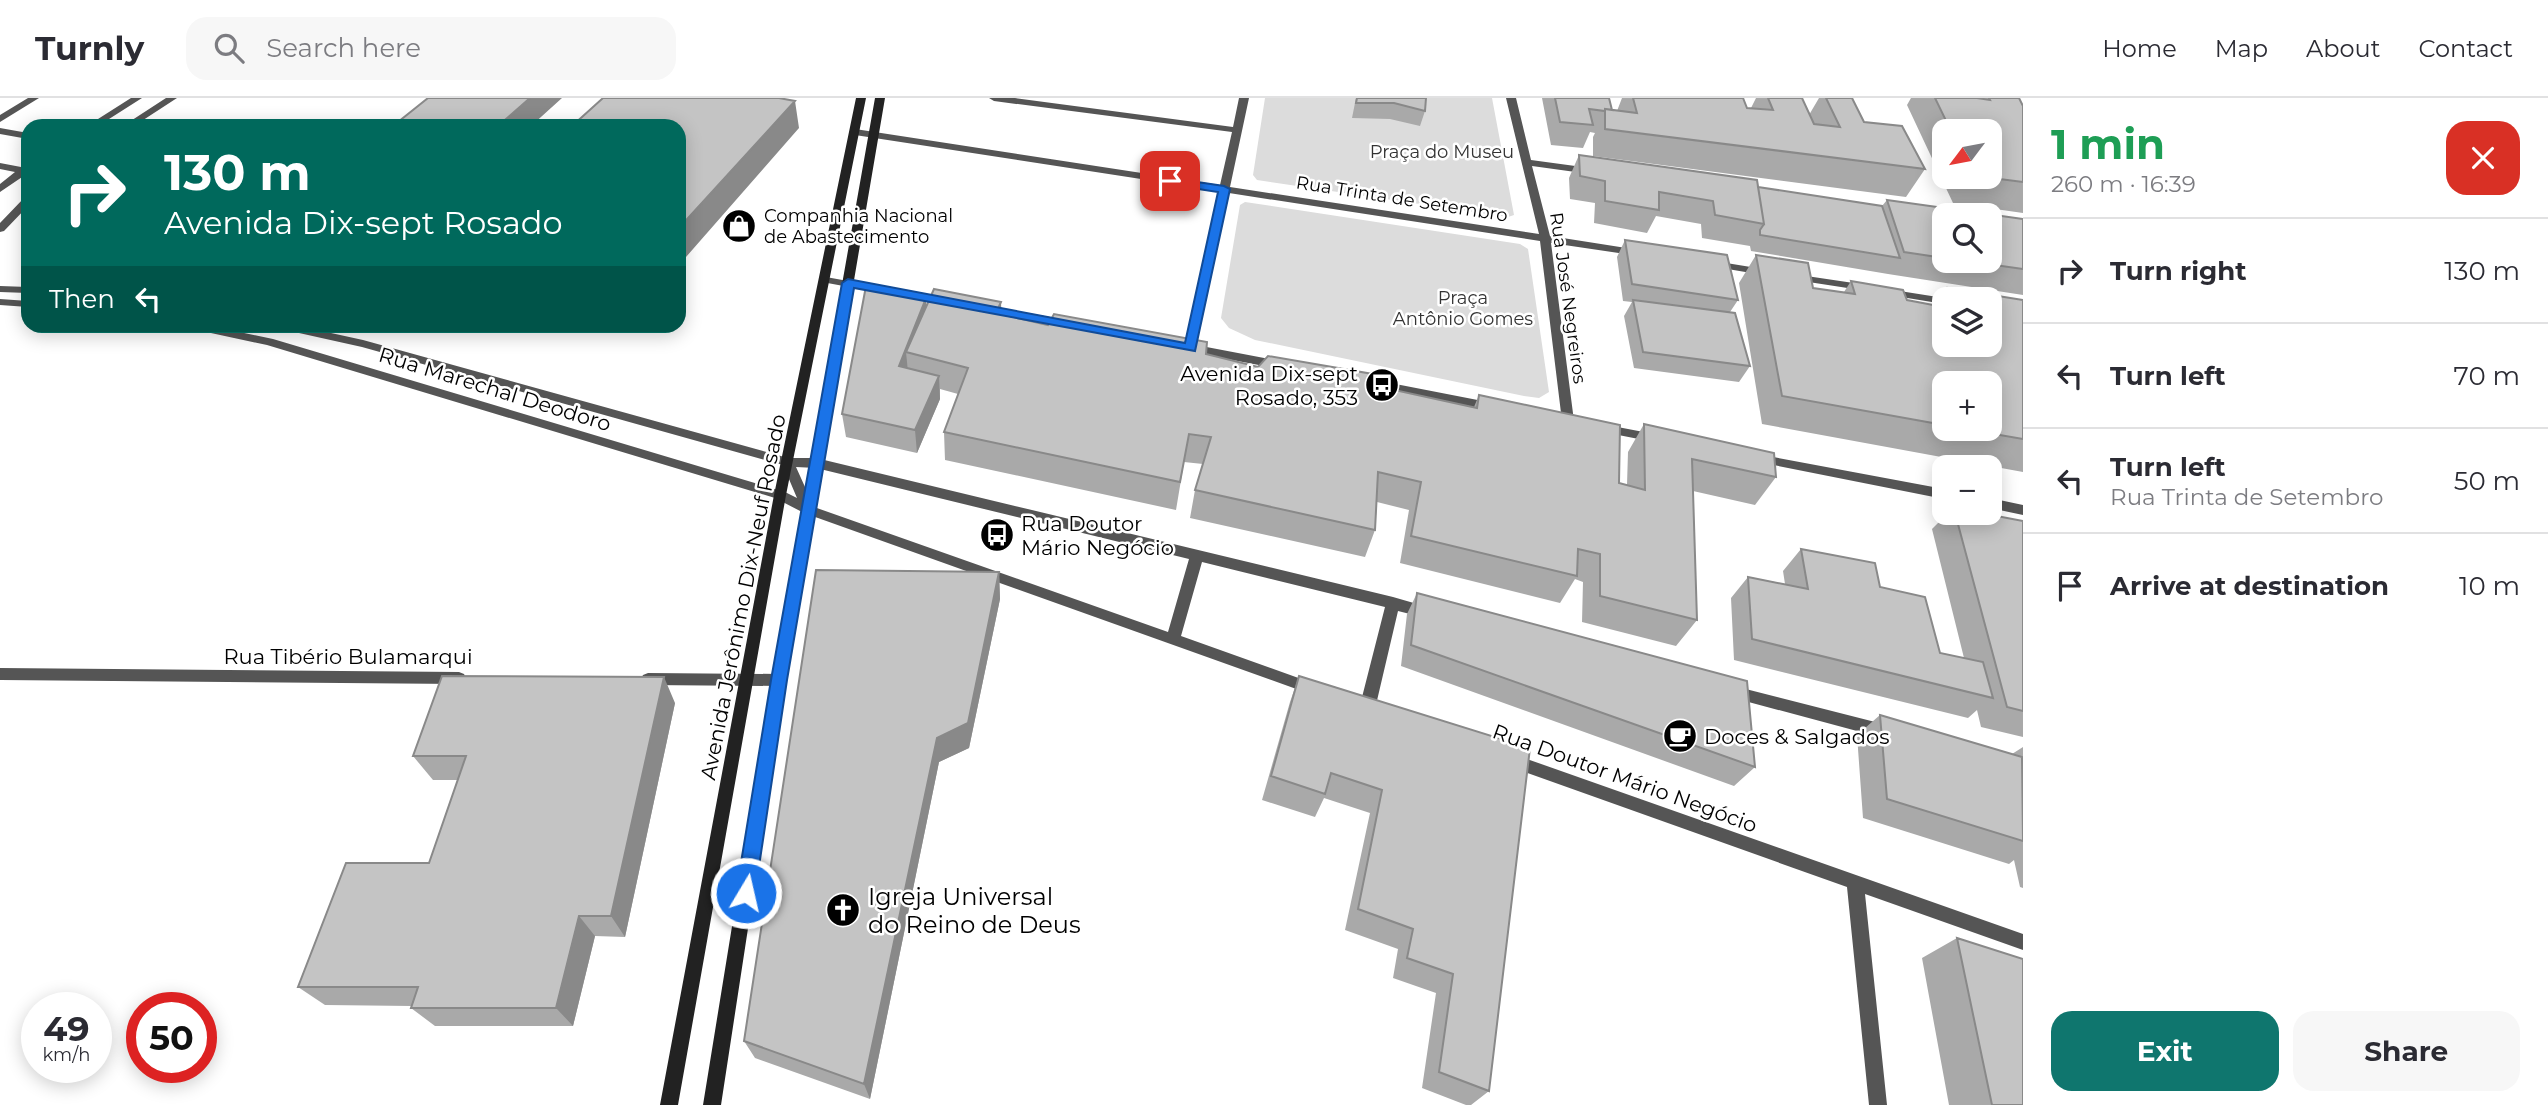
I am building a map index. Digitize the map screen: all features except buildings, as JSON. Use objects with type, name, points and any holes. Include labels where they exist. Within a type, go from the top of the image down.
[{"type":"main road","name":"Avenida Jerônimo Dix-Neuf Rosado","points":[[669,1105],[780,495],[861,98]]},
{"type":"main road","points":[[712,1105],[779,680],[880,98]]},
{"type":"street","points":[[0,119],[34,98]]},
{"type":"street","points":[[104,119],[138,98]]},
{"type":"street","points":[[139,119],[172,98]]},
{"type":"street","points":[[994,98],[1237,130]]},
{"type":"street","points":[[1190,348],[1244,98]]},
{"type":"street","name":"Rua José Negreiros","points":[[1511,98],[1545,238],[1568,421]]},
{"type":"street","points":[[0,131],[21,135]]},
{"type":"street","name":"Rua Trinta de Setembro","points":[[855,132],[1655,255]]},
{"type":"street","points":[[1526,162],[1607,173]]},
{"type":"street","points":[[0,166],[21,168]]},
{"type":"street","points":[[0,189],[21,173]]},
{"type":"street","points":[[0,229],[21,207]]},
{"type":"street","points":[[1696,262],[1932,298]]},
{"type":"street","points":[[826,280],[958,304]]},
{"type":"street","points":[[0,289],[21,290]]},
{"type":"street","points":[[0,302],[21,304]]},
{"type":"street","points":[[971,306],[1081,327]]},
{"type":"street","name":"Rua Marechal Deodoro","points":[[229,333],[780,495]]},
{"type":"street","points":[[247,337],[250,333]]},
{"type":"street","name":"Rua Marechal Deodoro","points":[[315,333],[788,463],[817,464],[1447,617]]},
{"type":"street","points":[[1176,345],[1300,369]]},
{"type":"street","points":[[1368,383],[1502,408]]},
{"type":"street","points":[[1555,419],[1581,424]]},
{"type":"street","points":[[1595,426],[1662,439]]},
{"type":"street","points":[[1743,455],[1932,492]]},
{"type":"street","points":[[788,463],[809,509]]},
{"type":"street","points":[[780,495],[809,509],[1328,695]]},
{"type":"street","points":[[2002,505],[2023,509]]},
{"type":"street","points":[[1173,640],[1197,555]]},
{"type":"street","points":[[1367,709],[1393,603]]},
{"type":"street","name":"Rua Tibério Bulamarqui","points":[[0,674],[471,678]]},
{"type":"street","points":[[638,679],[779,680]]},
{"type":"street","points":[[1715,687],[1902,736]]},
{"type":"street","name":"Rua Doutor Mário Negócio","points":[[1499,756],[2023,942]]},
{"type":"street","points":[[1855,882],[1878,1105]]},
{"type":"green space","name":"Praça do Museu","points":[[1265,98],[1492,98],[1514,215],[1508,217],[1257,180],[1253,175]]},
{"type":"green space","name":"Praça Antônio Gomes","points":[[1245,202],[1520,244],[1528,249],[1549,392],[1539,398],[1524,396],[1255,340],[1229,328],[1221,318],[1240,205]]},
{"type":"place","name":"Companhia Nacional de Abastecimento","points":[[739,226]]},
{"type":"place","name":"Avenida Dix-sept Rosado, 353","points":[[1382,385]]},
{"type":"place","name":"Rua Doutor Mário Negócio","points":[[997,535]]},
{"type":"place","name":"Doces & Salgados","points":[[1680,736]]},
{"type":"place","name":"Igreja Universal do Reino de Deus","points":[[843,910]]},
{"type":"route","points":[[746,893],[779,680],[848,283],[1190,348],[1224,189],[1170,181]]}]
